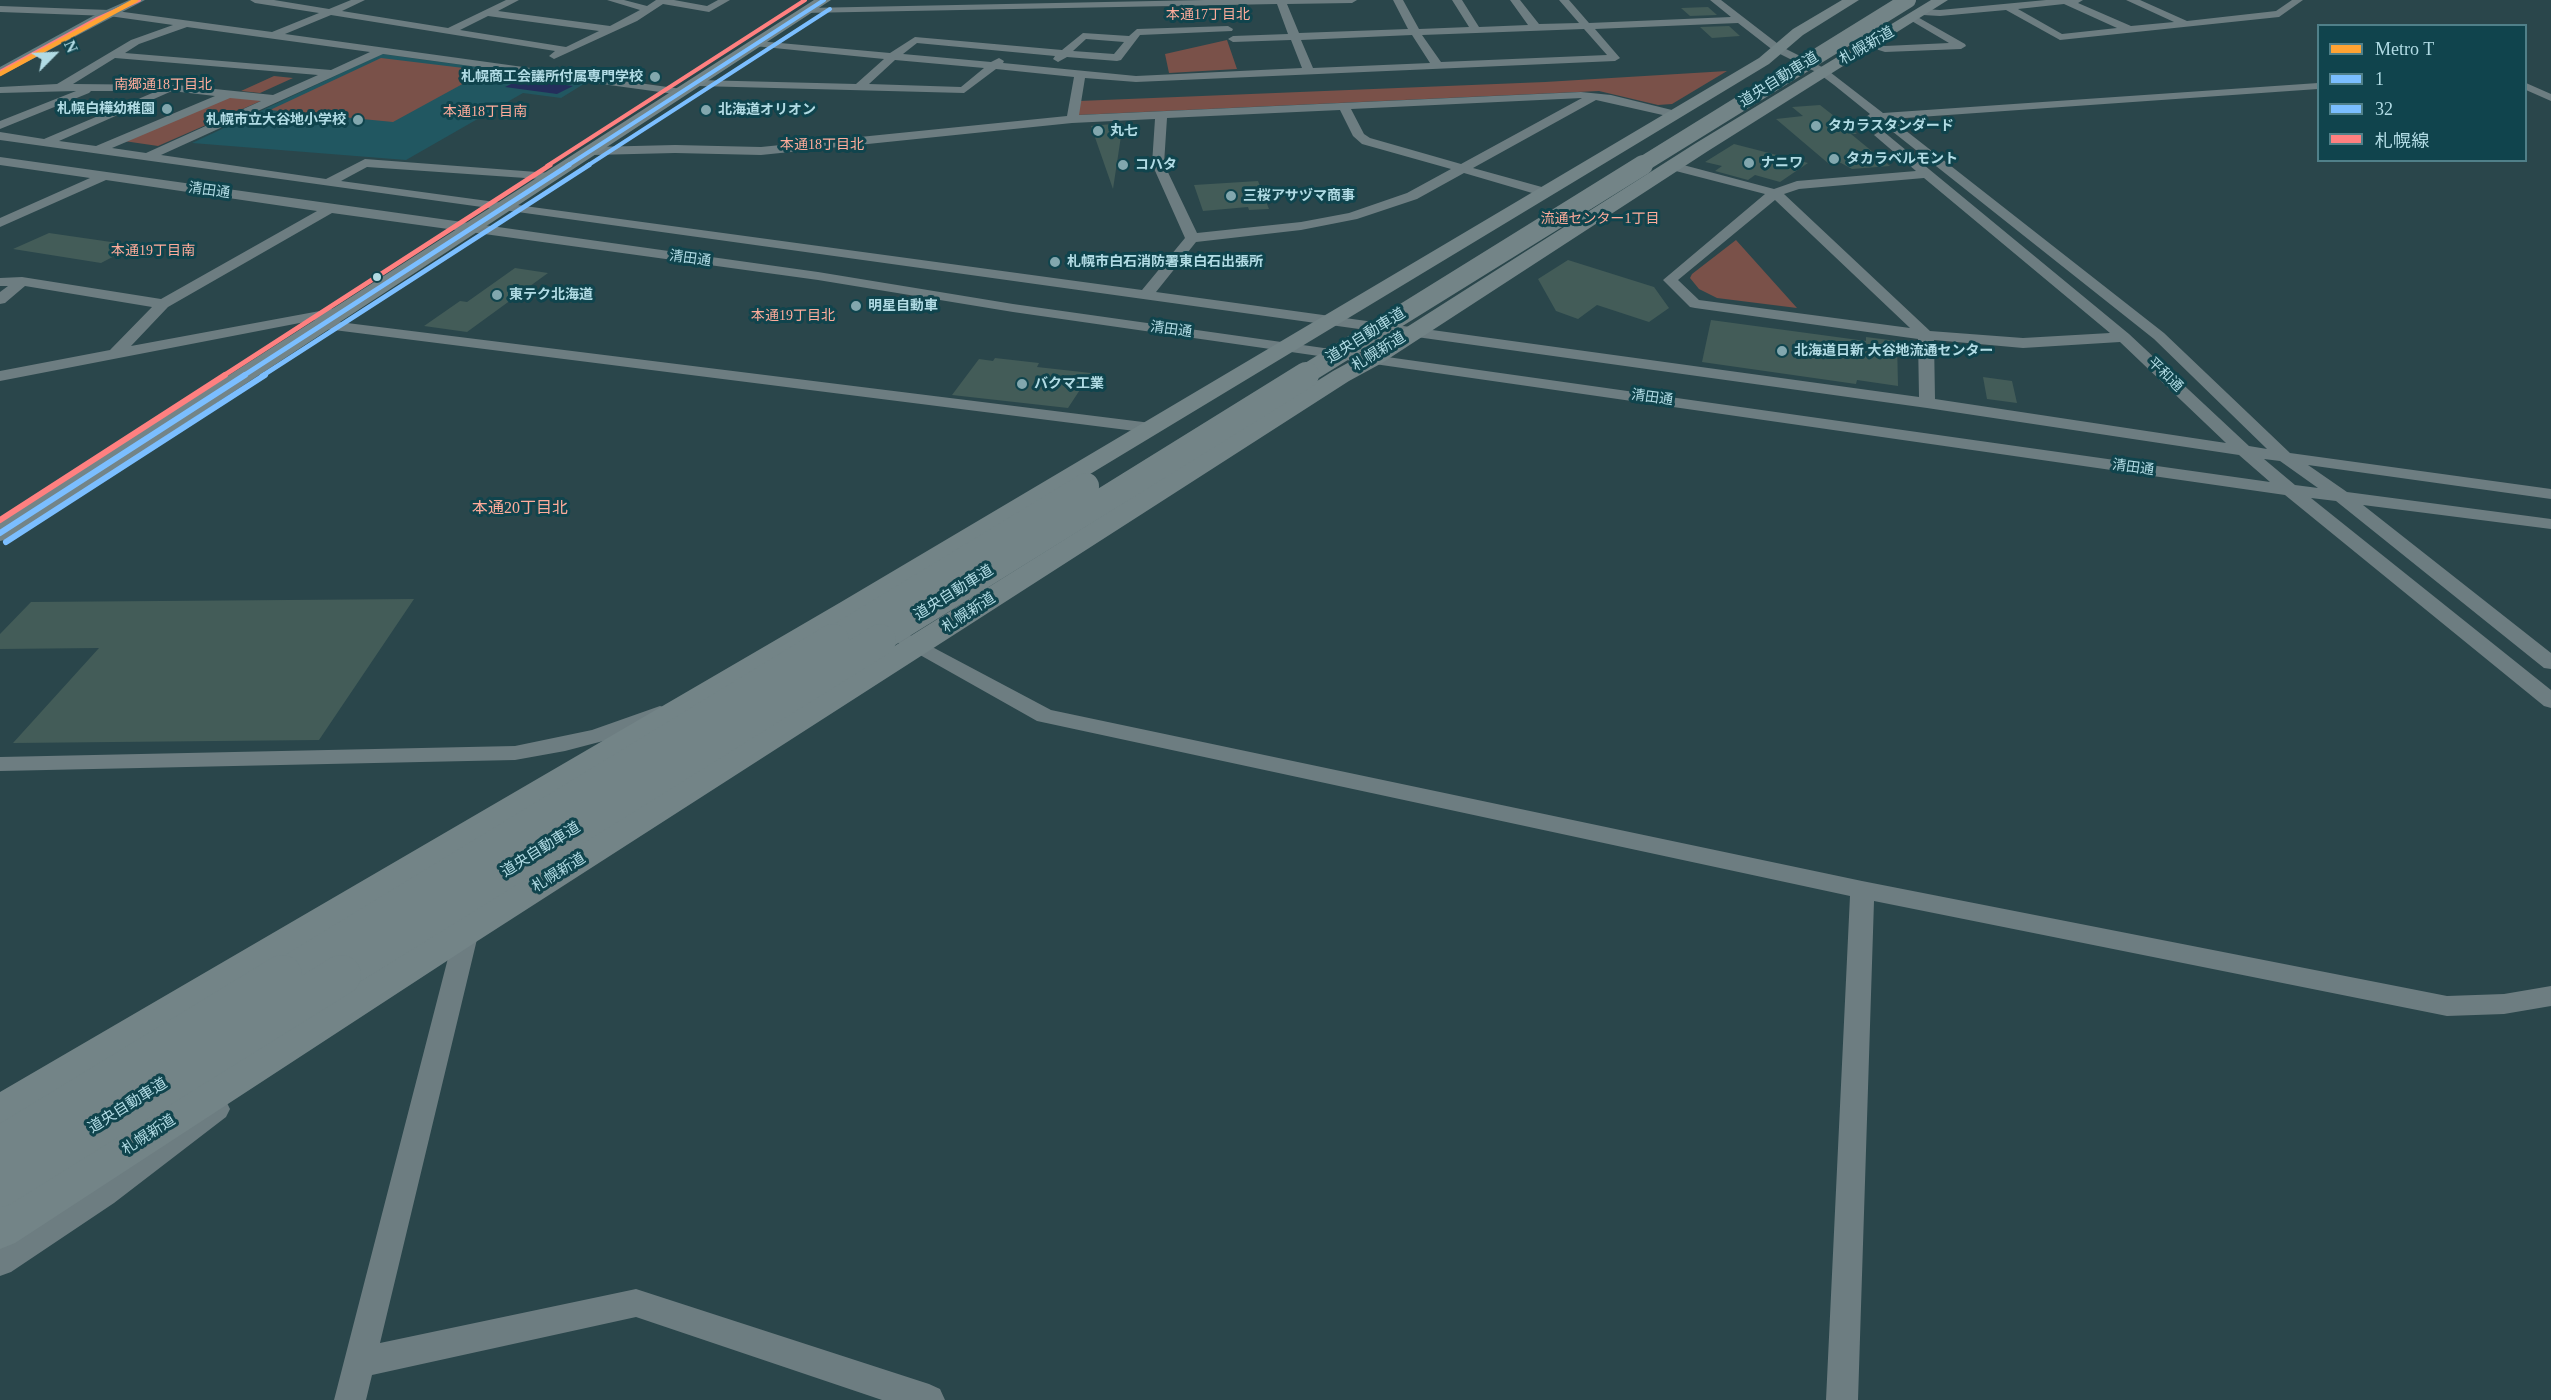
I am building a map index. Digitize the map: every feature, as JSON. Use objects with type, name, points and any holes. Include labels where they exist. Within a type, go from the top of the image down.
[{"type":"highway","points":[[0,533],[824,0]]},
{"type":"highway","points":[[0,1112],[851,608],[1676,114],[1764,61],[1788,40],[1852,0]]},
{"type":"highway","points":[[1788,40],[1829,23],[1868,0]]},
{"type":"highway","name":"道央自動車道","points":[[0,1147],[1885,0]]},
{"type":"highway","name":"道央自動車道","points":[[0,1187],[1919,9]]},
{"type":"highway","name":"札幌新道","points":[[0,1230],[1341,376],[1374,358],[1411,332],[1672,166],[1868,45],[1919,9]]},
{"type":"main road","points":[[0,58],[116,0]]},
{"type":"main road","points":[[0,72],[109,13],[138,0]]},
{"type":"street","points":[[0,19],[42,0]]},
{"type":"street","points":[[255,0],[567,50]]},
{"type":"street","points":[[272,36],[360,0]]},
{"type":"street","points":[[0,222],[333,73],[421,42],[514,0]]},
{"type":"street","points":[[612,0],[649,9]]},
{"type":"street","points":[[523,70],[611,29],[662,0],[708,9],[725,0]]},
{"type":"street","points":[[859,87],[915,40],[1117,58],[1137,32],[1228,26],[1281,2],[1339,5],[1352,0]]},
{"type":"street","points":[[1398,0],[1415,32],[1438,66]]},
{"type":"street","points":[[1457,0],[1476,30]]},
{"type":"street","points":[[1515,0],[1536,28]]},
{"type":"street","points":[[758,44],[1136,79],[1243,70],[1309,72],[1615,58],[1564,0]]},
{"type":"street","name":"平和通","points":[[1715,0],[1739,20],[1788,40],[1816,75],[1860,118],[2124,337],[2243,450],[2551,701]]},
{"type":"street","points":[[1919,9],[1940,13],[2078,0]]},
{"type":"street","points":[[2131,0],[2187,23]]},
{"type":"street","points":[[2008,7],[2060,37],[2279,14],[2298,0]]},
{"type":"street","points":[[1281,2],[1309,72]]},
{"type":"street","points":[[2065,2],[2129,30]]},
{"type":"street","points":[[807,11],[1088,3],[1294,37],[1352,30],[1415,32],[1739,20]]},
{"type":"street","points":[[0,9],[109,13],[523,70],[690,87],[859,87],[964,90],[1026,36]]},
{"type":"street","points":[[1868,45],[1885,49],[1961,46],[1919,9]]},
{"type":"street","points":[[486,13],[611,29]]},
{"type":"street","points":[[60,87],[135,42],[186,24]]},
{"type":"street","points":[[1046,71],[1083,36],[1132,39]]},
{"type":"street","points":[[113,55],[333,73]]},
{"type":"street","points":[[1072,119],[1080,74]]},
{"type":"street","name":"平和通","points":[[1816,75],[1879,116],[2159,336],[2285,457],[2342,497],[2551,663]]},
{"type":"street","points":[[1860,118],[2317,86]]},
{"type":"street","points":[[2527,86],[2551,98]]},
{"type":"street","points":[[0,90],[60,87],[176,88],[274,99]]},
{"type":"street","points":[[0,125],[93,87]]},
{"type":"street","points":[[45,143],[176,88]]},
{"type":"street","points":[[98,150],[229,94]]},
{"type":"street","points":[[593,151],[675,149],[761,151],[1072,119],[1596,96],[1676,114]]},
{"type":"street","points":[[1145,296],[1192,238],[1301,226],[1352,216],[1412,196],[1596,96]]},
{"type":"street","points":[[1344,106],[1359,136],[1366,141],[1545,192]]},
{"type":"street","points":[[1161,115],[1158,164],[1192,238]]},
{"type":"street","name":"清田通","points":[[0,136],[1328,322],[1927,403],[2551,494]]},
{"type":"street","name":"清田通","points":[[0,161],[470,229],[818,276],[1012,308],[1284,347],[2290,490],[2551,524]]},
{"type":"street","points":[[329,182],[365,163],[550,177]]},
{"type":"street","points":[[1672,166],[1775,193],[1926,334],[1927,403]]},
{"type":"street","points":[[1928,174],[1797,185],[1775,193],[1670,280],[1695,304],[1926,334],[2024,343],[2124,337]]},
{"type":"street","points":[[114,355],[163,304],[331,208]]},
{"type":"street","points":[[818,276],[843,254]]},
{"type":"street","points":[[0,282],[22,281],[163,304]]},
{"type":"street","points":[[0,300],[22,281]]},
{"type":"street","points":[[1012,308],[1038,281]]},
{"type":"street","points":[[0,376],[343,311]]},
{"type":"street","points":[[323,325],[1151,428]]},
{"type":"street","points":[[851,608],[1045,716],[1862,890],[2447,1006],[2504,1004],[2551,996]]},
{"type":"street","points":[[0,764],[514,753],[599,735],[690,702]]},
{"type":"street","points":[[1842,1400],[1862,890]]},
{"type":"street","points":[[350,1400],[467,931]]},
{"type":"street","points":[[0,1262],[104,1194],[370,993]]},
{"type":"street","points":[[358,1364],[636,1303],[929,1400]]},
{"type":"shaded area","points":[[1227,40],[1237,69],[1169,73],[1165,54]]},
{"type":"shaded area","name":"札幌市立大谷地小学校","points":[[382,54],[587,82],[561,98],[523,93],[406,160],[192,143]]},
{"type":"shaded area","points":[[381,58],[480,70],[479,75],[393,122],[270,110]]},
{"type":"shaded area","points":[[1727,71],[1672,104],[1658,105],[1599,91],[1077,115],[1079,101],[1545,82]]},
{"type":"shaded area","points":[[274,76],[293,78],[260,93],[241,91]]},
{"type":"shaded area","points":[[230,96],[263,100],[158,146],[124,141]]},
{"type":"shaded area","points":[[1736,240],[1797,308],[1717,298],[1699,289],[1690,278],[1692,274]]},
{"type":"water","points":[[521,79],[573,86],[557,94],[505,87]]},
{"type":"building","points":[[1708,7],[1717,15],[1690,16],[1681,8]]},
{"type":"building","points":[[1729,26],[1740,36],[1712,38],[1700,27]]},
{"type":"building","points":[[1820,105],[1857,134],[1851,134],[1890,166],[1852,169],[1841,163],[1829,164],[1776,119],[1803,116],[1792,107]]},
{"type":"building","points":[[1123,123],[1113,189],[1091,126]]},
{"type":"building","name":"ナニワ","points":[[1734,144],[1808,163],[1780,182],[1755,175],[1748,180],[1715,171],[1722,166],[1705,162]]},
{"type":"building","name":"三桜アサヅマ商事","points":[[1258,181],[1269,209],[1249,210],[1248,207],[1203,211],[1194,185]]},
{"type":"building","points":[[49,233],[125,244],[117,248],[128,249],[101,263],[13,249]]},
{"type":"building","points":[[1568,260],[1654,287],[1669,308],[1649,322],[1597,305],[1578,319],[1556,311],[1538,279]]},
{"type":"building","name":"東テク北海道","points":[[515,268],[548,273],[467,332],[424,326],[460,301],[467,302]]},
{"type":"building","name":"北海道日新 大谷地流通センター","points":[[1711,320],[1866,341],[1866,337],[1897,341],[1898,386],[1857,380],[1856,384],[1702,362]]},
{"type":"building","name":"バクマ工業","points":[[995,358],[1039,363],[1037,367],[1091,373],[1068,408],[952,395],[979,359],[993,361]]},
{"type":"building","points":[[1983,377],[2012,381],[2017,403],[1987,399]]},
{"type":"building","points":[[414,599],[319,740],[13,743],[99,648],[0,649],[0,634],[31,602]]},
{"type":"metro line","name":"T","points":[[0,74],[136,0]]},
{"type":"transit line","points":[[0,72],[97,19],[139,0]]},
{"type":"transit line","name":"札幌線","points":[[0,520],[805,0]]},
{"type":"transit line","name":"1","points":[[0,533],[824,0]]},
{"type":"transit line","name":"32","points":[[6,542],[830,9]]},
{"type":"place","name":"札幌商工会議所付属専門学校","points":[[655,77]]},
{"type":"place","name":"札幌白樺幼稚園","points":[[167,109]]},
{"type":"place","name":"北海道オリオン","points":[[706,110]]},
{"type":"place","name":"札幌市立大谷地小学校","points":[[358,120]]},
{"type":"place","name":"タカラスタンダード","points":[[1816,126]]},
{"type":"place","name":"丸七","points":[[1098,131]]},
{"type":"place","name":"タカラベルモント","points":[[1834,159]]},
{"type":"place","name":"ナニワ","points":[[1749,163]]},
{"type":"place","name":"コハタ","points":[[1123,165]]},
{"type":"place","name":"三桜アサヅマ商事","points":[[1231,196]]},
{"type":"place","name":"札幌市白石消防署東白石出張所","points":[[1055,262]]},
{"type":"place","name":"東テク北海道","points":[[497,295]]},
{"type":"place","name":"明星自動車","points":[[856,306]]},
{"type":"place","name":"北海道日新 大谷地流通センター","points":[[1782,351]]},
{"type":"place","name":"バクマ工業","points":[[1022,384]]},
{"type":"district","name":"本通17丁目北","points":[[1208,15]]},
{"type":"district","name":"南郷通18丁目北","points":[[163,85]]},
{"type":"district","name":"本通18丁目南","points":[[485,112]]},
{"type":"district","name":"本通18丁目北","points":[[822,145]]},
{"type":"district","name":"流通センター1丁目","points":[[1600,219]]},
{"type":"district","name":"本通19丁目南","points":[[153,251]]},
{"type":"district","name":"本通19丁目北","points":[[793,316]]},
{"type":"district","name":"本通20丁目北","points":[[520,509]]}]
